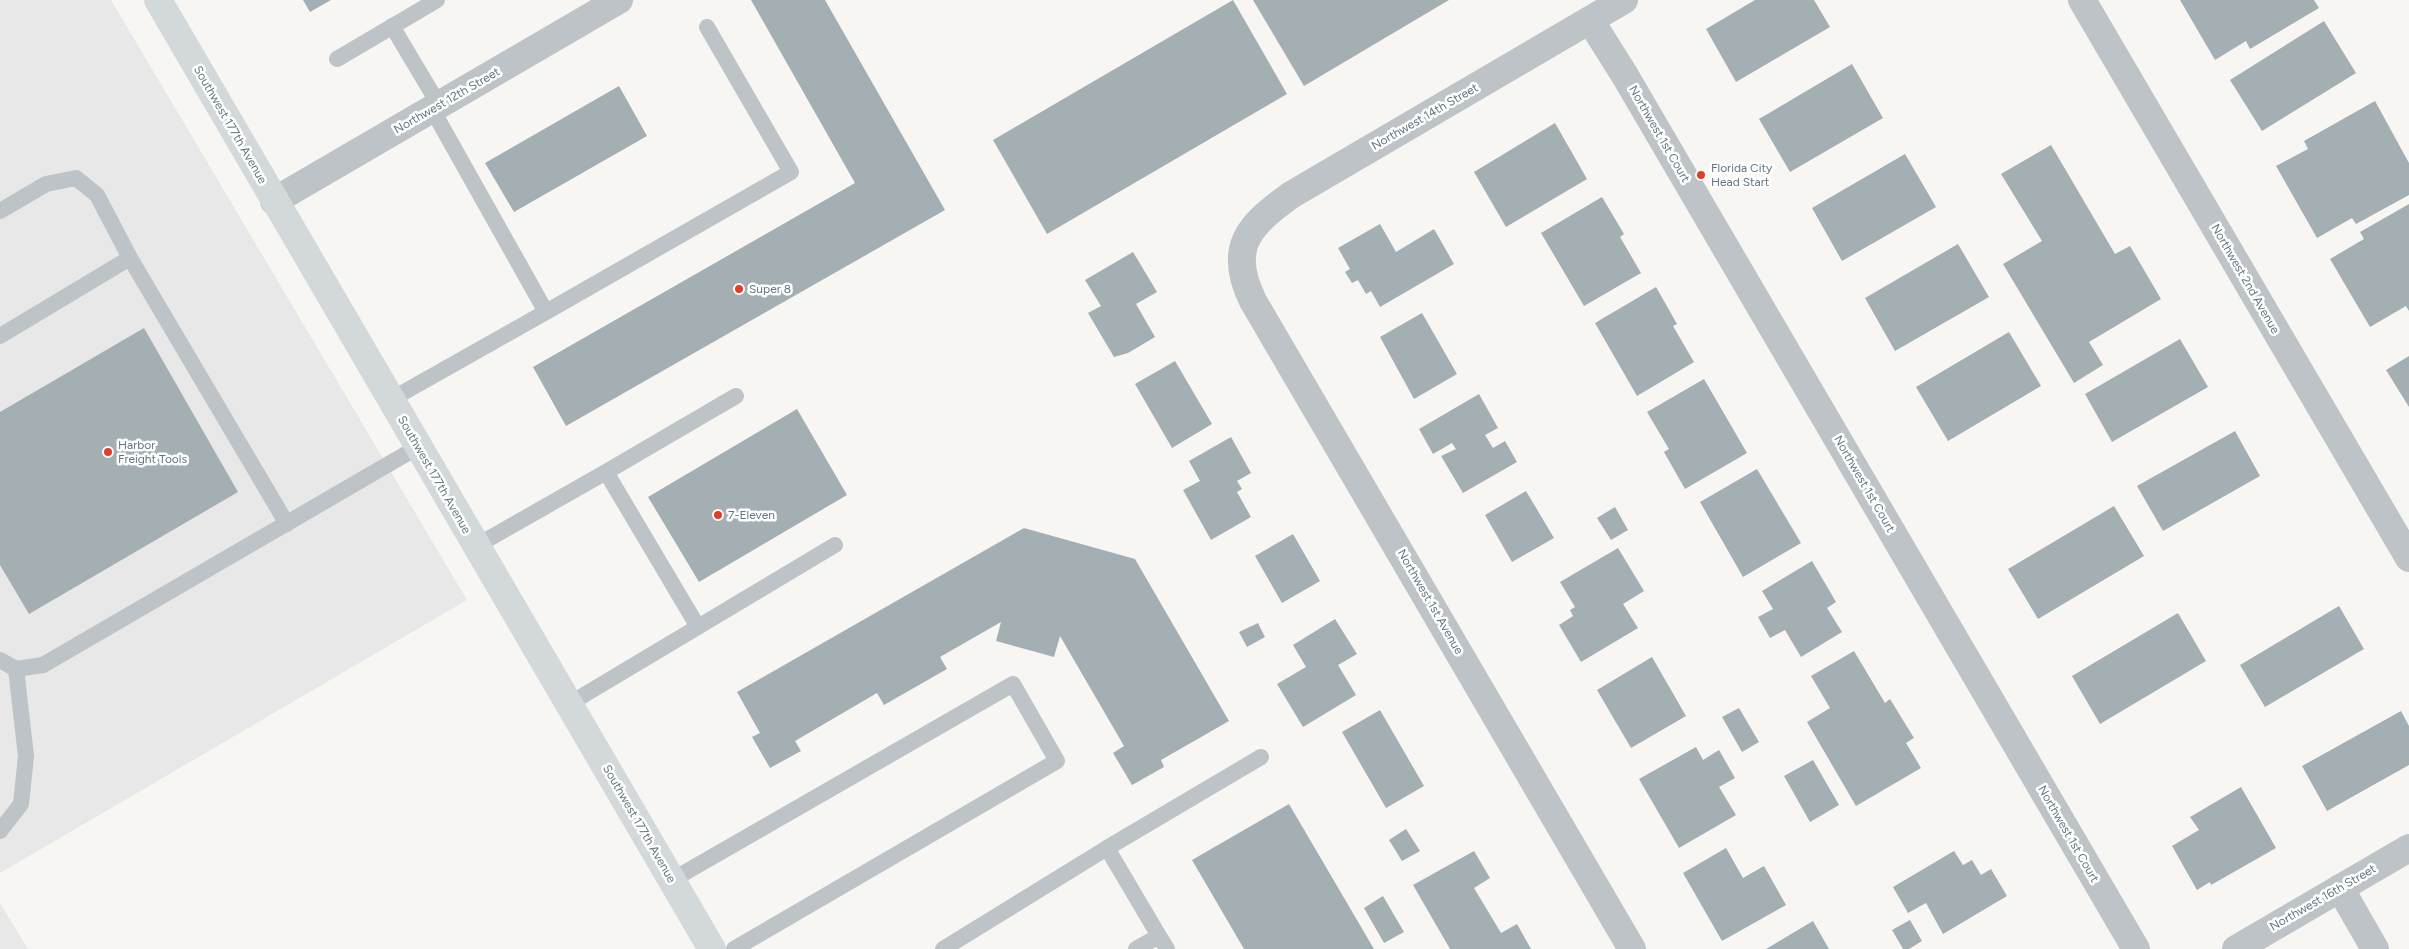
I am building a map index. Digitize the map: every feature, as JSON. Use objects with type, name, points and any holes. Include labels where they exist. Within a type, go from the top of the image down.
[{"type":"main road","name":"Southwest 177th Avenue","points":[[158,0],[274,202],[712,949]]},
{"type":"street","name":"Northwest 12th Street","points":[[274,202],[620,0]]},
{"type":"street","name":"Northwest 14th Street","points":[[1242,251],[1251,231],[1262,217],[1291,195],[1624,0]]},
{"type":"street","name":"Northwest 2nd Avenue","points":[[2082,0],[2409,558]]},
{"type":"street","name":"Northwest 1st Court","points":[[1590,20],[2136,949]]},
{"type":"street","name":"Northwest 1st Avenue","points":[[1242,251],[1241,268],[1245,284],[1253,301],[1632,949]]},
{"type":"street","name":"Northwest 16th Street","points":[[2236,949],[2409,848]]},
{"type":"street","points":[[2340,888],[2375,949]]},
{"type":"lane","points":[[337,59],[436,0]]},
{"type":"lane","points":[[392,26],[546,312]]},
{"type":"lane","points":[[390,400],[791,172],[707,27]]},
{"type":"lane","points":[[0,212],[46,184],[76,178],[98,194],[130,258],[287,524]]},
{"type":"lane","points":[[0,336],[130,258]]},
{"type":"lane","points":[[476,546],[736,396]]},
{"type":"lane","points":[[0,660],[16,669],[43,665],[418,447]]},
{"type":"lane","points":[[606,472],[698,627]]},
{"type":"lane","points":[[570,704],[835,545]]},
{"type":"lane","points":[[0,831],[21,804],[26,756],[16,669]]},
{"type":"lane","points":[[672,880],[1013,684],[1058,761],[734,949]]},
{"type":"lane","points":[[943,949],[1107,848],[1261,757]]},
{"type":"lane","points":[[1107,848],[1163,942],[1136,949]]},
{"type":"shaded area","points":[[0,0],[111,0],[467,600],[0,873]]},
{"type":"shaded area","points":[[0,903],[28,949],[0,949]]},
{"type":"building","points":[[303,0],[331,0],[310,12]]},
{"type":"building","name":"Super 8","points":[[751,0],[825,0],[945,210],[566,426],[533,367],[855,183]]},
{"type":"building","points":[[1233,0],[1287,94],[1047,234],[993,140]]},
{"type":"building","points":[[1253,0],[1449,0],[1304,86]]},
{"type":"building","points":[[1755,0],[1814,0],[1830,27],[1736,82],[1706,29]]},
{"type":"building","points":[[2180,0],[2314,0],[2319,8],[2250,49],[2246,41],[2215,60]]},
{"type":"building","points":[[2324,21],[2356,73],[2262,131],[2230,80]]},
{"type":"building","points":[[1852,64],[1883,118],[1790,172],[1759,119]]},
{"type":"building","points":[[619,86],[647,136],[514,212],[485,163]]},
{"type":"building","points":[[2375,101],[2409,163],[2409,195],[2356,224],[2352,218],[2317,238],[2276,166],[2308,149],[2304,141]]},
{"type":"building","points":[[1555,123],[1587,179],[1506,227],[1474,172]]},
{"type":"building","points":[[2051,145],[2115,254],[2130,246],[2161,299],[2089,342],[2103,365],[2074,383],[2003,264],[2042,241],[2001,174]]},
{"type":"building","points":[[1905,154],[1936,207],[1842,261],[1812,208]]},
{"type":"building","points":[[1602,197],[1624,234],[1620,237],[1641,273],[1584,306],[1541,233]]},
{"type":"building","points":[[2409,204],[2409,311],[2406,306],[2370,327],[2330,259],[2364,239],[2360,232]]},
{"type":"building","points":[[1380,224],[1396,252],[1434,229],[1454,264],[1380,307],[1371,291],[1366,294],[1358,280],[1352,283],[1345,272],[1350,269],[1338,248]]},
{"type":"building","points":[[1958,244],[1989,297],[1895,351],[1865,298]]},
{"type":"building","points":[[1133,252],[1157,292],[1136,304],[1155,337],[1128,353],[1114,357],[1088,313],[1101,306],[1085,280]]},
{"type":"building","points":[[1656,287],[1677,324],[1673,326],[1694,362],[1637,396],[1595,323]]},
{"type":"building","points":[[1422,313],[1457,374],[1414,399],[1380,337]]},
{"type":"building","name":"Harbor Freight Tools","points":[[144,328],[238,492],[29,614],[0,565],[0,412]]},
{"type":"building","points":[[2009,332],[2041,386],[1948,441],[1916,387]]},
{"type":"building","points":[[2180,339],[2208,387],[2112,442],[2085,394]]},
{"type":"building","points":[[2409,356],[2409,407],[2386,370]]},
{"type":"building","points":[[1175,361],[1212,424],[1172,448],[1135,384]]},
{"type":"building","points":[[1704,379],[1747,453],[1685,489],[1664,452],[1669,449],[1647,412]]},
{"type":"building","points":[[1479,394],[1498,428],[1485,435],[1493,448],[1505,441],[1517,462],[1463,493],[1441,456],[1456,449],[1452,443],[1433,454],[1419,429]]},
{"type":"building","points":[[797,409],[847,495],[699,582],[648,497]]},
{"type":"building","points":[[2235,431],[2260,476],[2163,531],[2137,486]]},
{"type":"building","points":[[1231,437],[1251,473],[1237,481],[1242,489],[1237,492],[1251,517],[1211,540],[1183,490],[1200,481],[1189,461]]},
{"type":"building","points":[[1757,469],[1801,543],[1743,577],[1700,502]]},
{"type":"building","points":[[1526,491],[1554,538],[1512,562],[1485,515]]},
{"type":"building","points":[[2114,506],[2144,556],[2038,619],[2008,569]]},
{"type":"building","points":[[1615,507],[1628,530],[1611,540],[1597,518]]},
{"type":"building","points":[[1024,528],[1135,559],[1229,721],[1161,760],[1164,767],[1132,785],[1113,753],[1124,746],[1060,636],[1054,657],[996,641],[1001,622],[940,657],[947,669],[884,705],[877,693],[795,741],[801,751],[770,768],[752,737],[760,733],[737,692]]},
{"type":"building","points":[[1293,534],[1320,581],[1282,603],[1255,556]]},
{"type":"building","points":[[1618,548],[1644,591],[1623,604],[1638,628],[1581,662],[1559,625],[1573,616],[1570,610],[1575,607],[1560,582]]},
{"type":"building","points":[[1812,561],[1836,602],[1827,608],[1842,632],[1801,657],[1785,630],[1770,638],[1758,617],[1773,609],[1762,591]]},
{"type":"building","points":[[2339,606],[2364,649],[2265,707],[2240,665]]},
{"type":"building","points":[[2178,613],[2206,661],[2100,724],[2072,676]]},
{"type":"building","points":[[1335,619],[1357,654],[1338,665],[1356,695],[1303,727],[1277,684],[1306,667],[1293,645]]},
{"type":"building","points":[[1258,623],[1265,637],[1247,647],[1239,632]]},
{"type":"building","points":[[1854,651],[1885,703],[1890,699],[1914,738],[1906,743],[1921,768],[1856,806],[1807,722],[1830,708],[1811,676]]},
{"type":"building","points":[[1652,657],[1686,716],[1631,748],[1597,690]]},
{"type":"building","points":[[1739,708],[1759,742],[1742,752],[1722,717]]},
{"type":"building","points":[[1380,710],[1424,786],[1386,808],[1342,732]]},
{"type":"building","points":[[2401,711],[2409,726],[2409,765],[2327,811],[2302,766]]},
{"type":"building","points":[[1696,747],[1703,760],[1719,750],[1735,778],[1719,787],[1736,815],[1679,848],[1639,779]]},
{"type":"building","points":[[1813,760],[1839,805],[1810,822],[1784,776]]},
{"type":"building","points":[[2241,787],[2276,848],[2211,885],[2210,882],[2197,890],[2172,846],[2199,830],[2190,817]]},
{"type":"building","points":[[1289,804],[1374,949],[1244,949],[1192,860]]},
{"type":"building","points":[[1406,829],[1420,851],[1402,861],[1389,840]]},
{"type":"building","points":[[1726,848],[1743,878],[1764,866],[1786,905],[1722,941],[1683,873]]},
{"type":"building","points":[[1474,851],[1490,878],[1474,888],[1501,933],[1517,924],[1531,949],[1450,949],[1413,885]]},
{"type":"building","points":[[1954,851],[1963,865],[1972,860],[1981,875],[1991,869],[2007,896],[1943,934],[1926,903],[1908,913],[1893,887]]},
{"type":"building","points":[[1383,896],[1404,932],[1384,943],[1364,908]]},
{"type":"building","points":[[1910,920],[1922,941],[1909,949],[1903,949],[1892,930]]},
{"type":"building","points":[[1813,921],[1829,949],[1766,949]]},
{"type":"place","name":"Florida City Head Start","points":[[1701,175]]},
{"type":"place","name":"Super 8","points":[[739,289]]},
{"type":"place","name":"Harbor Freight Tools","points":[[108,452]]},
{"type":"place","name":"7-Eleven","points":[[718,515]]}]
